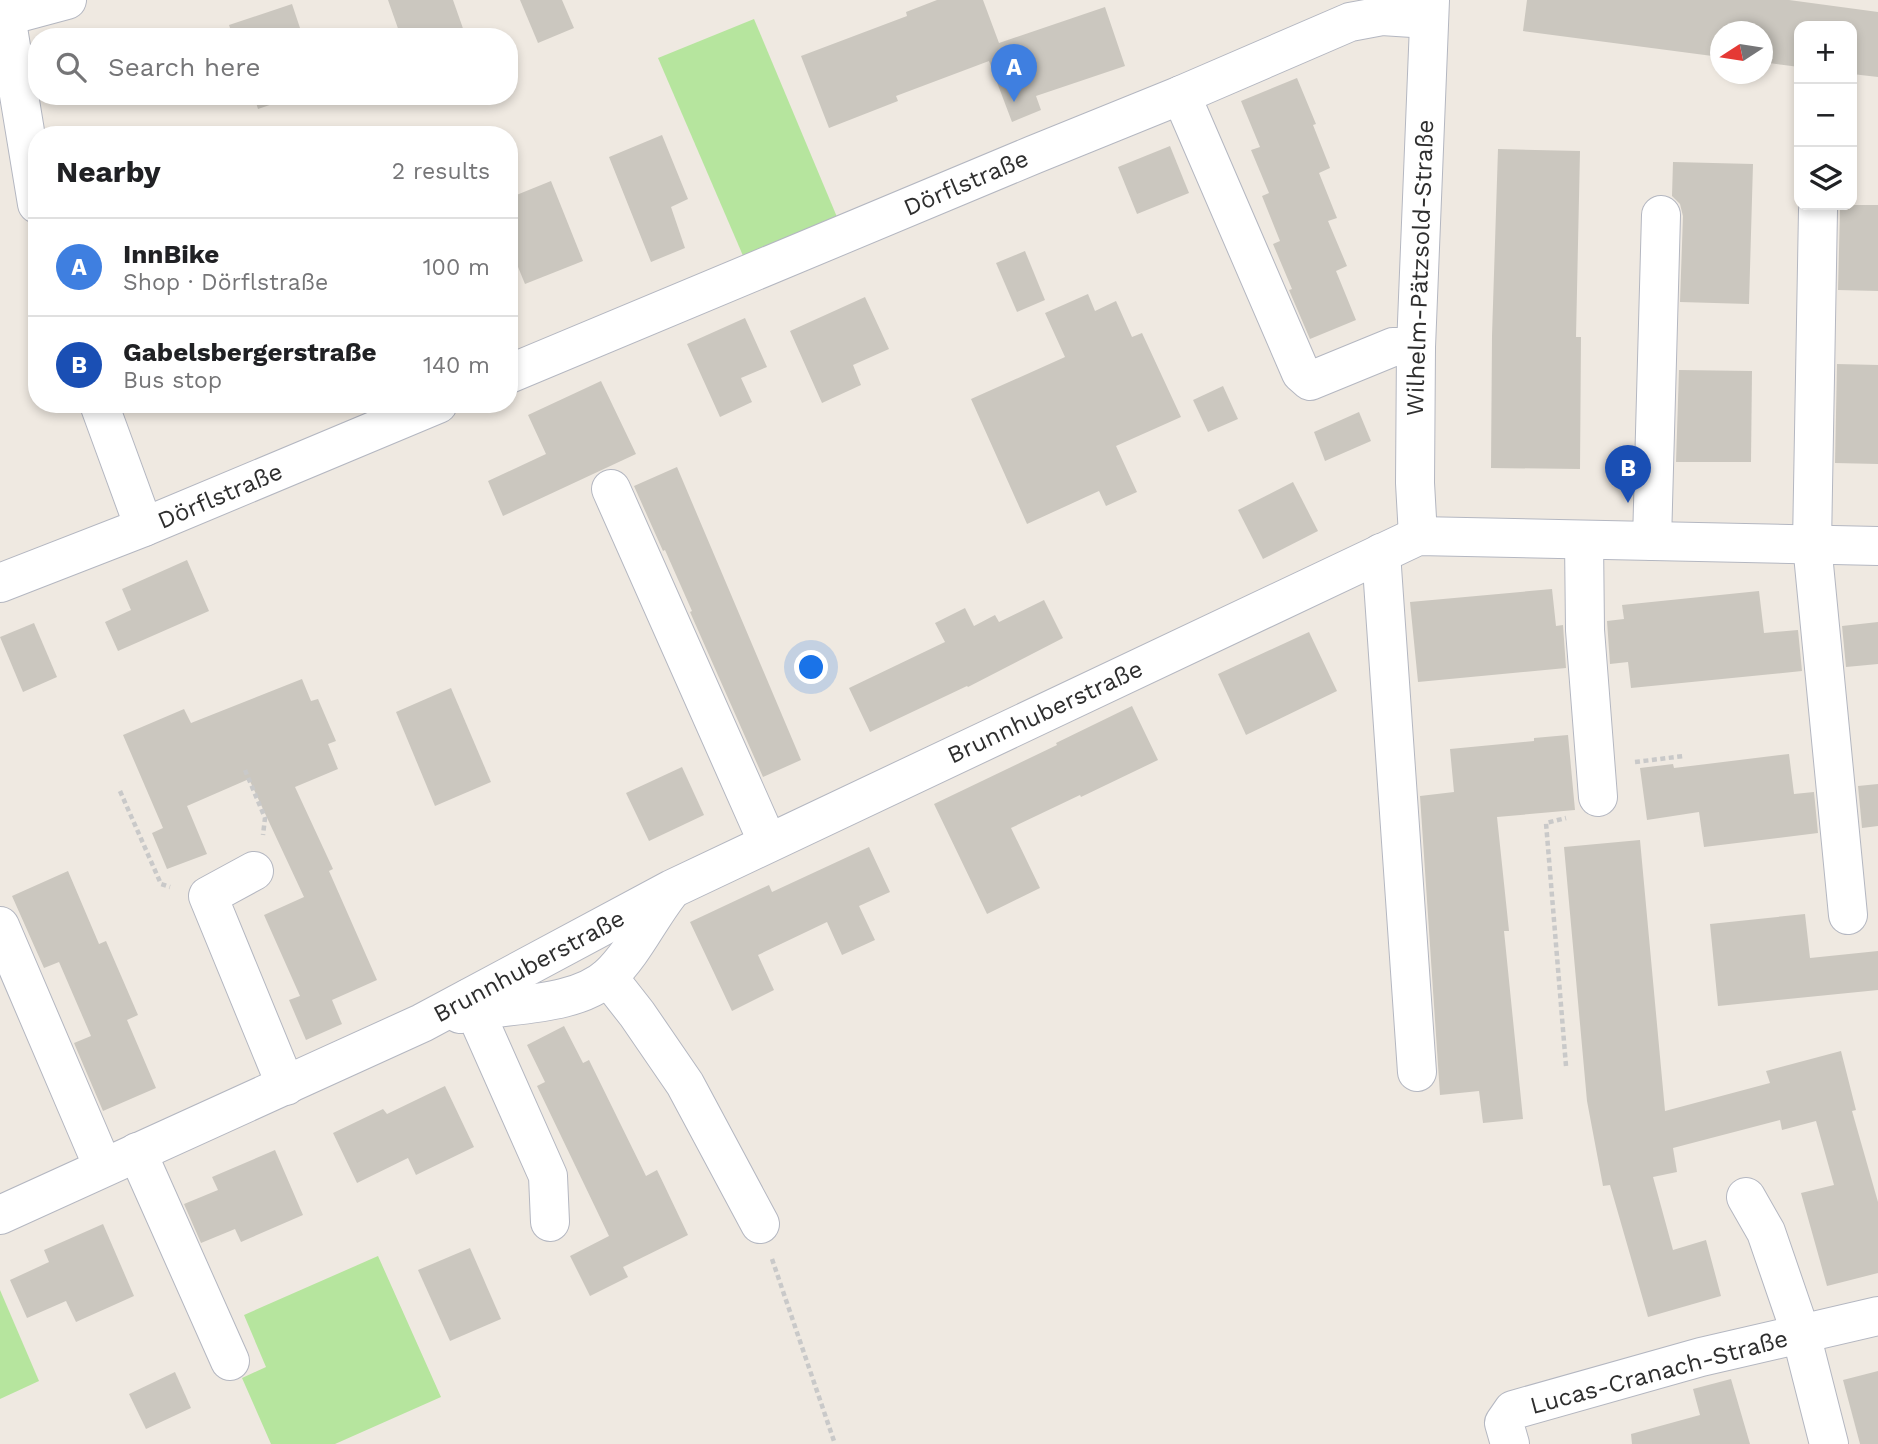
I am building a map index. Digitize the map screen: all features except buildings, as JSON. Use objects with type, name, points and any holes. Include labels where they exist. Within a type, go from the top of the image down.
[{"type":"street","points":[[28,154],[2,11],[67,0]]},
{"type":"street","name":"Dörflstraße","points":[[518,370],[1350,22],[1429,9]]},
{"type":"street","name":"Wilhelm-Pätzsold-Straße","points":[[1418,536],[1415,483],[1416,347],[1429,9]]},
{"type":"street","points":[[1181,95],[1301,373],[1310,381],[1393,347],[1416,347]]},
{"type":"street","points":[[1818,210],[1812,544],[1848,915]]},
{"type":"street","points":[[1652,541],[1661,215]]},
{"type":"street","points":[[102,413],[144,527]]},
{"type":"street","name":"Dörflstraße","points":[[0,583],[144,527],[416,413]]},
{"type":"street","points":[[611,489],[768,844]]},
{"type":"street","points":[[1418,536],[1878,545]]},
{"type":"street","name":"Brunnhuberstraße","points":[[0,1215],[422,1023],[472,1004],[672,889],[1418,536]]},
{"type":"street","points":[[1584,540],[1585,630],[1597,782]]},
{"type":"street","points":[[1381,553],[1417,1072]]},
{"type":"street","points":[[254,871],[208,896],[286,1086]]},
{"type":"street","name":"Brunnhuberstraße","points":[[472,1004],[528,1005],[580,993],[608,977],[635,946],[656,909],[672,889]]},
{"type":"street","points":[[0,926],[10,977],[120,1160],[230,1361]]},
{"type":"street","name":"Brunnhuberstraße","points":[[608,977],[638,1014],[685,1084],[760,1224]]},
{"type":"street","points":[[472,1004],[548,1176],[551,1222]]},
{"type":"street","name":"Lucas-Cranach-Straße","points":[[1746,1196],[1766,1232],[1801,1334],[1829,1444]]},
{"type":"street","name":"Lucas-Cranach-Straße","points":[[1510,1444],[1504,1423],[1513,1410],[1701,1357],[1878,1316]]},
{"type":"path","points":[[1566,1066],[1546,823],[1577,816],[1597,782],[1684,756]]},
{"type":"path","points":[[245,770],[265,818],[261,856],[254,871]]},
{"type":"path","points":[[120,791],[161,884],[208,896]]},
{"type":"path","points":[[760,1224],[835,1444]]},
{"type":"green space","points":[[754,19],[837,217],[744,258],[658,58]]},
{"type":"green space","points":[[378,1256],[441,1397],[335,1444],[271,1444],[242,1378],[266,1367],[244,1315]]},
{"type":"green space","points":[[0,1290],[39,1381],[0,1399]]},
{"type":"place","name":"InnBike","points":[[1014,102]]},
{"type":"place","name":"Gabelsbergerstraße","points":[[1628,503]]}]
